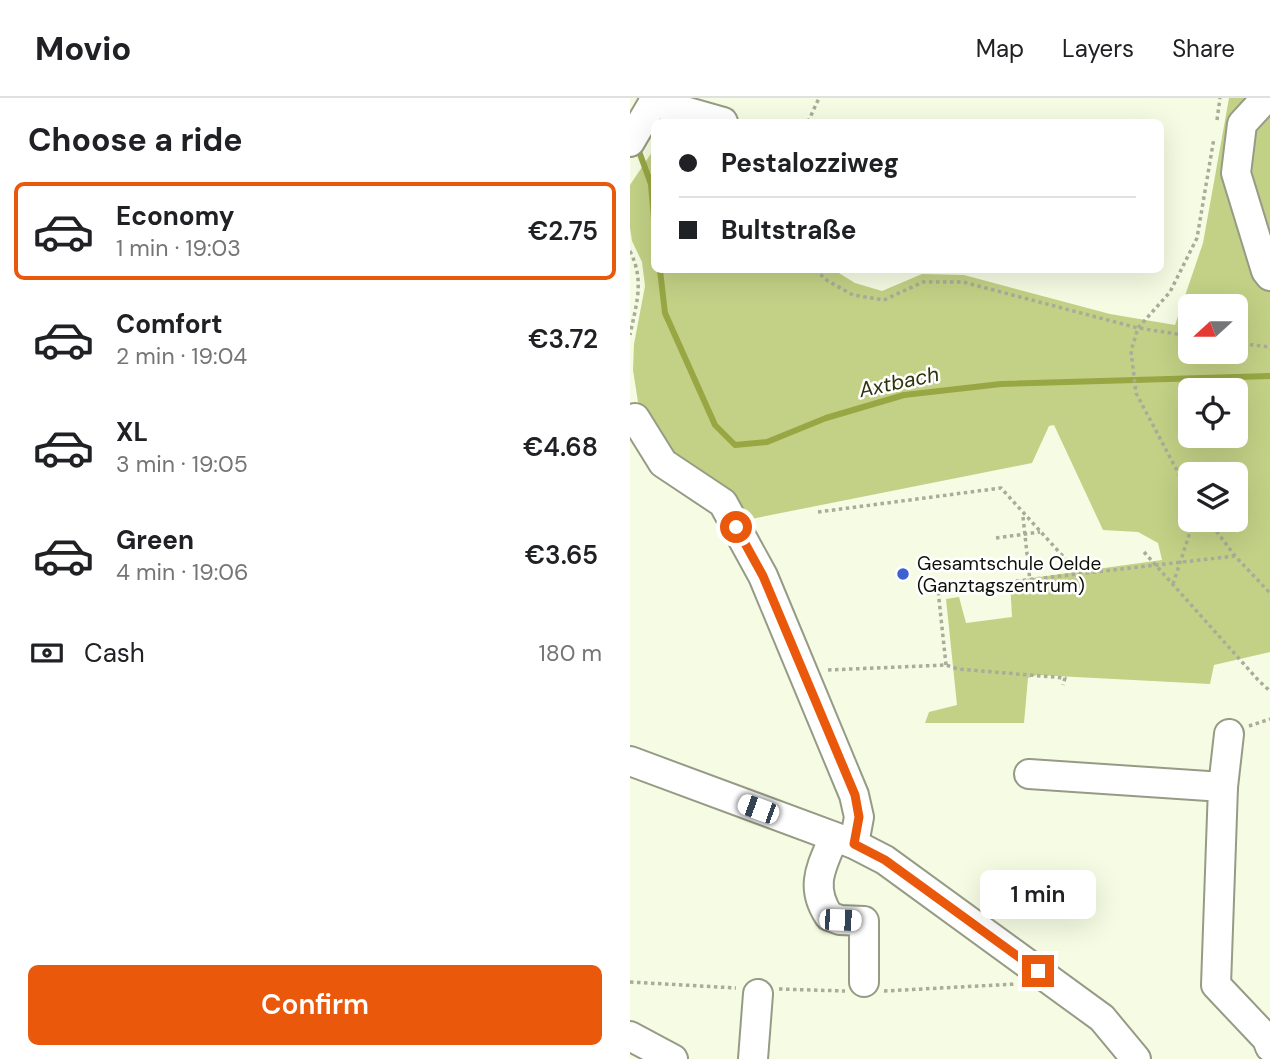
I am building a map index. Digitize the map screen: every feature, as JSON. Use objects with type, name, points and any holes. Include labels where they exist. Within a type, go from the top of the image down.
[{"type":"street","points":[[1266,98],[1242,124],[1236,173],[1266,271],[1270,276]]},
{"type":"street","points":[[645,117],[678,119]]},
{"type":"street","points":[[635,418],[663,463],[723,503],[763,576],[855,795],[859,817],[818,876],[818,892],[829,916],[840,920],[864,921],[864,988]]},
{"type":"street","points":[[1229,734],[1223,787],[1216,985],[1268,1043]]},
{"type":"street","points":[[630,761],[844,841],[885,860],[1102,1018],[1136,1059]]},
{"type":"street","points":[[1029,774],[1223,787]]},
{"type":"street","points":[[753,1059],[758,991]]},
{"type":"street","points":[[630,1036],[673,1059]]},
{"type":"path","points":[[809,119],[819,98]]},
{"type":"path","points":[[1216,124],[1220,98]]},
{"type":"path","points":[[1178,472],[1136,393],[1131,351],[1138,328],[1170,292],[1197,238],[1214,137]]},
{"type":"path","points":[[630,251],[637,266],[639,286],[630,335]]},
{"type":"path","points":[[819,273],[853,295],[884,300],[923,282],[963,282],[1138,328],[1178,334]]},
{"type":"path","points":[[1248,344],[1270,346]]},
{"type":"path","points":[[818,512],[1000,488],[1080,575]]},
{"type":"path","points":[[1023,515],[1030,581]]},
{"type":"path","points":[[996,538],[1040,532]]},
{"type":"path","points":[[1172,585],[1190,532]]},
{"type":"path","points":[[1218,532],[1235,556],[1270,593]]},
{"type":"path","points":[[1144,552],[1270,691]]},
{"type":"path","points":[[946,665],[938,590],[1235,556]]},
{"type":"path","points":[[806,675],[821,670],[946,665],[958,669],[1065,678],[1063,685]]},
{"type":"path","points":[[630,982],[758,991],[1028,983],[1038,971]]},
{"type":"green space","points":[[1229,98],[1270,98],[1270,652],[1214,665],[1210,684],[1037,675],[1028,678],[1024,723],[925,723],[929,712],[957,705],[946,599],[959,597],[966,623],[1012,617],[1010,581],[1162,560],[1158,543],[1138,532],[1103,530],[1054,425],[1049,426],[1032,463],[741,521],[669,461],[640,415],[633,370],[634,344],[645,286],[642,262],[632,241],[630,228],[630,185],[651,154],[651,273],[839,273],[855,283],[882,291],[922,274],[964,275],[1110,314],[1175,325],[1178,316],[1178,364],[1248,364],[1248,294],[1186,294],[1203,243]]},
{"type":"waterway","name":"Axtbach","points":[[637,146],[651,184]]},
{"type":"waterway","name":"Axtbach","points":[[660,273],[665,313],[715,425],[735,445],[767,442],[826,418],[904,395],[1001,384],[1270,376]]},
{"type":"place","name":"Gesamtschule Oelde (Ganztagszentrum)","points":[[903,574]]},
{"type":"route","points":[[736,527],[763,576],[855,795],[859,817],[854,844],[885,860],[1038,971]]}]
